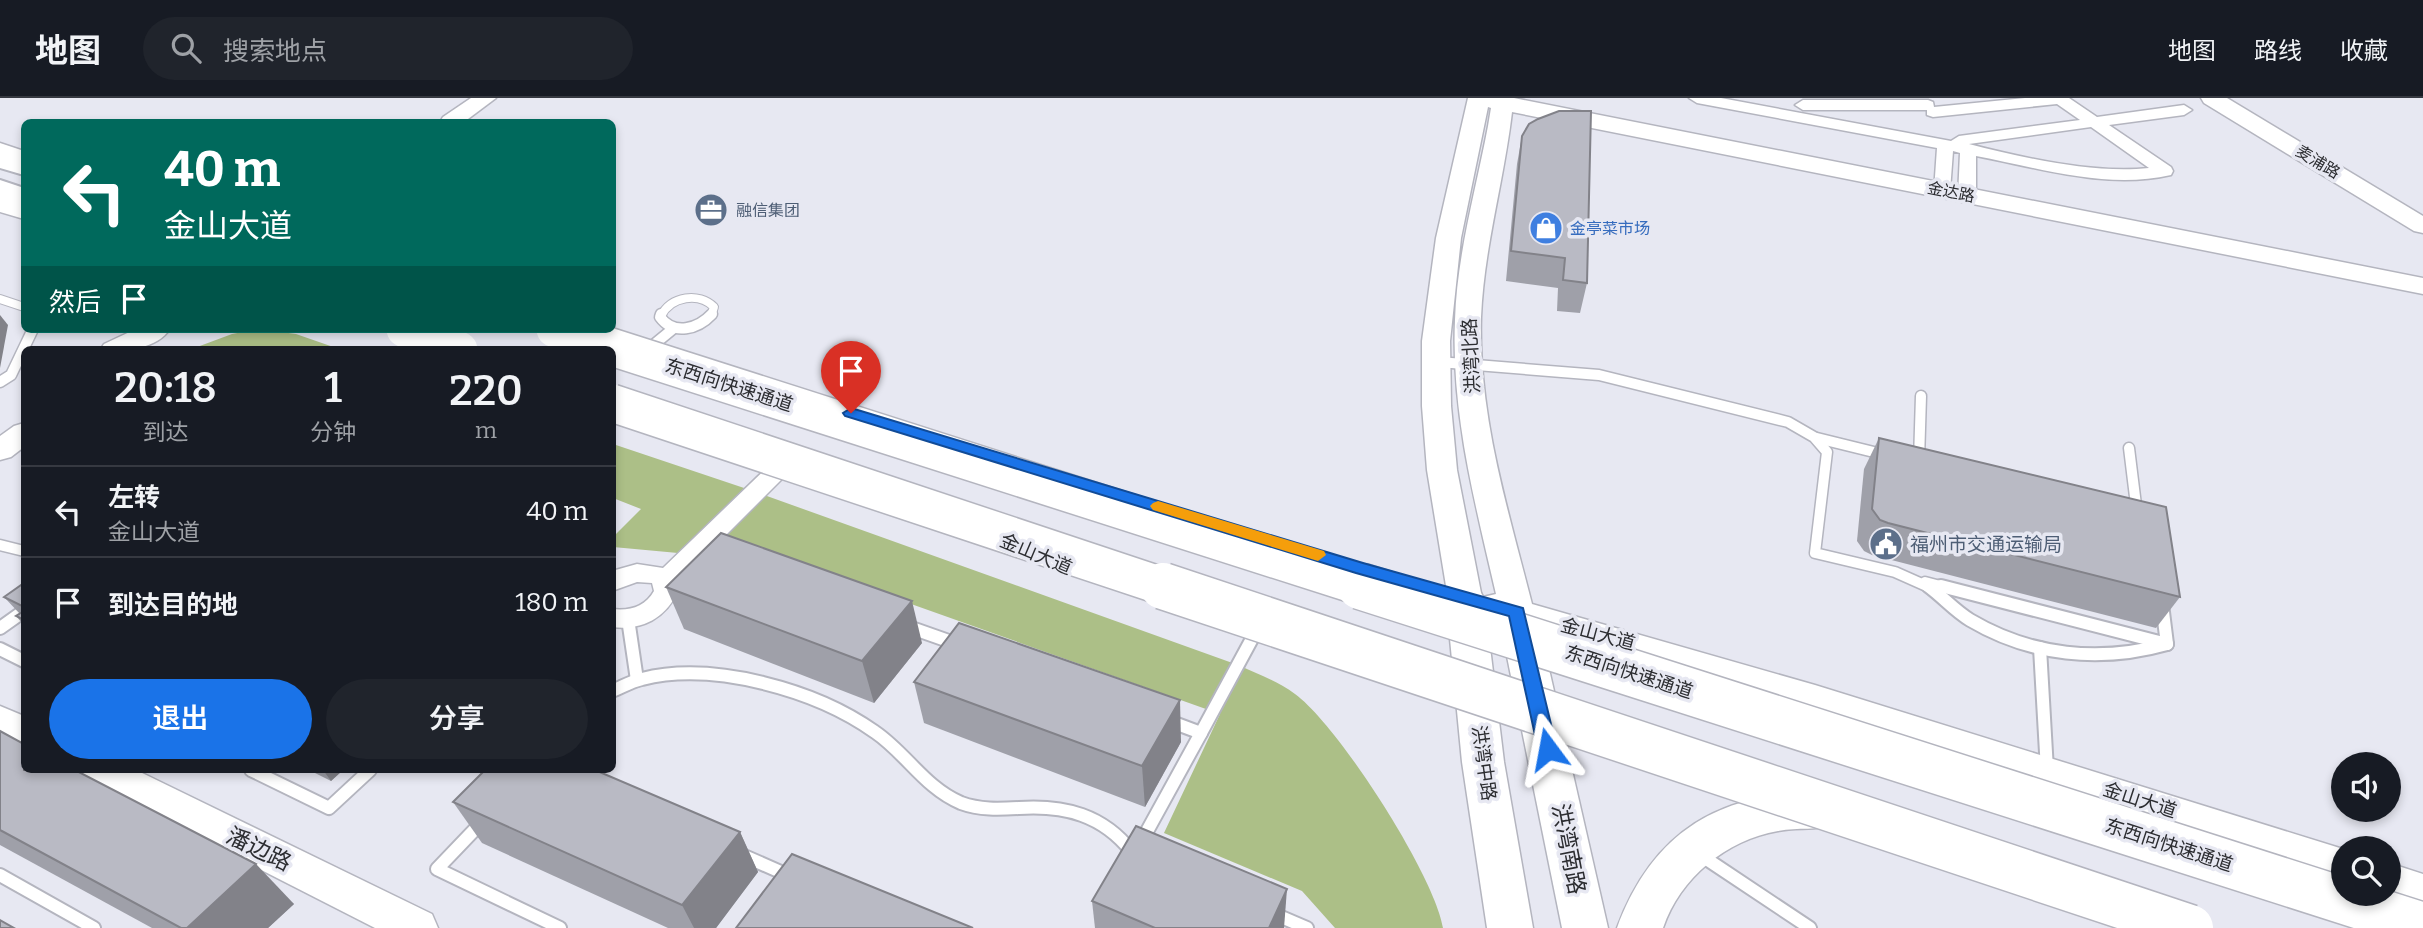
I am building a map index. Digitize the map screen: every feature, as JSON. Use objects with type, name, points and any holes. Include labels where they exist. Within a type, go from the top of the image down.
[{"type":"highway","points":[[0,159],[21,166]]},
{"type":"highway","points":[[0,189],[21,196]]},
{"type":"highway","points":[[415,333],[450,346]]},
{"type":"highway","name":"东西向快速通道","points":[[568,333],[608,346]]},
{"type":"highway","name":"东西向快速通道","points":[[616,348],[2423,926]]},
{"type":"highway","points":[[616,402],[2190,928]]},
{"type":"main road","points":[[455,119],[485,98]]},
{"type":"main road","name":"麦浦路","points":[[2212,98],[2423,226]]},
{"type":"main road","name":"金达路","points":[[1491,100],[2423,286]]},
{"type":"main road","name":"洪湾北路","points":[[1465,598],[1460,558],[1444,488],[1436,361],[1437,324],[1443,283],[1491,100]]},
{"type":"main road","name":"洪湾北路","points":[[1491,100],[1484,195],[1470,288],[1469,364],[1480,455],[1517,612]]},
{"type":"main road","points":[[0,150],[21,157]]},
{"type":"main road","points":[[0,204],[21,211]]},
{"type":"main road","points":[[122,346],[150,333]]},
{"type":"main road","points":[[142,346],[154,333]]},
{"type":"main road","points":[[409,333],[448,346]]},
{"type":"main road","name":"金山大道","points":[[580,333],[954,443],[1213,524],[1699,663],[2047,770],[2331,863]]},
{"type":"main road","name":"金山大道","points":[[616,402],[876,486],[1111,586],[1254,635],[1656,766],[1828,810],[2184,928]]},
{"type":"main road","points":[[0,426],[21,412]]},
{"type":"main road","points":[[0,450],[21,435]]},
{"type":"main road","name":"洪湾中路","points":[[1465,598],[1476,708],[1510,928]]},
{"type":"main road","name":"洪湾南路","points":[[1517,612],[1585,928]]},
{"type":"main road","points":[[0,721],[21,731]]},
{"type":"main road","name":"潘边路","points":[[106,773],[417,928]]},
{"type":"main road","points":[[1640,928],[1664,879],[1692,849],[1726,827],[1777,812],[1828,810]]},
{"type":"main road","points":[[2401,885],[2423,892]]},
{"type":"street","points":[[1697,98],[1769,105],[1957,146],[2108,175],[2165,171],[2094,122],[2052,99],[1928,105],[1803,106]]},
{"type":"street","points":[[1928,105],[1957,146],[1966,195]]},
{"type":"street","points":[[1957,146],[2094,122],[2184,110]]},
{"type":"street","points":[[1942,191],[1957,146]]},
{"type":"street","points":[[664,582],[702,552],[790,458]]},
{"type":"street","points":[[616,579],[646,572],[655,574],[664,582],[666,591],[658,606],[640,616],[620,619]]},
{"type":"lane","points":[[644,353],[674,328],[691,327],[706,321],[714,312],[712,303],[691,297],[666,307],[660,317],[666,326],[674,328]]},
{"type":"lane","points":[[0,299],[21,306]]},
{"type":"lane","points":[[0,382],[11,375],[21,354]]},
{"type":"lane","points":[[1436,361],[1610,377],[1774,417],[1814,437],[1895,457]]},
{"type":"lane","points":[[1918,462],[1921,396]]},
{"type":"lane","points":[[1814,437],[1827,452],[1815,553],[2167,644]]},
{"type":"lane","points":[[2124,512],[2137,515],[2129,448]]},
{"type":"lane","points":[[1907,460],[1931,466]]},
{"type":"lane","points":[[0,545],[21,550]]},
{"type":"lane","points":[[1922,581],[1969,620],[1991,632],[2040,648],[2096,657],[2137,653],[2167,644]]},
{"type":"lane","points":[[2160,590],[2167,644]]},
{"type":"lane","points":[[0,628],[21,613]]},
{"type":"lane","points":[[620,619],[637,680]]},
{"type":"lane","points":[[890,620],[968,648]]},
{"type":"lane","points":[[616,689],[637,680],[677,674],[733,676],[816,701],[857,719],[879,735],[929,782],[962,803],[992,809],[1033,807],[1077,811],[1098,819],[1115,830],[1140,857],[1201,733],[1254,635]]},
{"type":"lane","points":[[2040,648],[2047,770]]},
{"type":"lane","points":[[0,649],[21,659]]},
{"type":"lane","points":[[1162,719],[1201,733]]},
{"type":"lane","points":[[257,773],[329,808],[367,773]]},
{"type":"lane","points":[[493,810],[437,869],[560,928]]},
{"type":"lane","points":[[1692,849],[1810,928]]},
{"type":"lane","points":[[734,852],[809,884]]},
{"type":"lane","points":[[0,875],[94,928]]},
{"type":"lane","points":[[1256,906],[1307,928]]},
{"type":"green space","points":[[289,333],[330,346],[200,346],[232,334]]},
{"type":"green space","points":[[616,445],[753,491],[1238,665],[1282,685],[1313,711],[1359,768],[1423,874],[1443,928],[1335,928],[1302,891],[1164,833],[1220,714],[703,530],[678,553],[616,547],[616,534],[641,509],[616,499]]},
{"type":"building","name":"金亭菜市场","points":[[1559,111],[1591,111],[1587,283],[1563,280],[1565,258],[1511,251],[1522,136],[1529,124]]},
{"type":"building","points":[[1879,438],[2166,507],[2180,597],[1880,520],[1872,509]]},
{"type":"building","points":[[721,533],[912,601],[862,661],[666,587]]},
{"type":"building","points":[[21,585],[21,606],[4,597]]},
{"type":"building","points":[[959,623],[1180,700],[1142,766],[914,682]]},
{"type":"building","points":[[0,731],[21,742],[21,773],[81,773],[256,864],[187,928],[181,928],[0,830]]},
{"type":"building","points":[[482,773],[602,773],[740,832],[682,905],[453,802]]},
{"type":"building","points":[[1136,826],[1287,889],[1269,928],[1155,928],[1092,901]]},
{"type":"building","points":[[792,854],[973,928],[736,928]]},
{"type":"building","points":[[0,920],[14,928],[0,928]]},
{"type":"slow traffic","points":[[1158,506],[1318,555]]},
{"type":"place","name":"融信集团","points":[[711,210]]},
{"type":"place","name":"金亭菜市场","points":[[1546,228]]},
{"type":"place","name":"福州市交通运输局","points":[[1886,544]]},
{"type":"route","points":[[851,413],[1362,569],[1517,612],[1548,749]]}]
